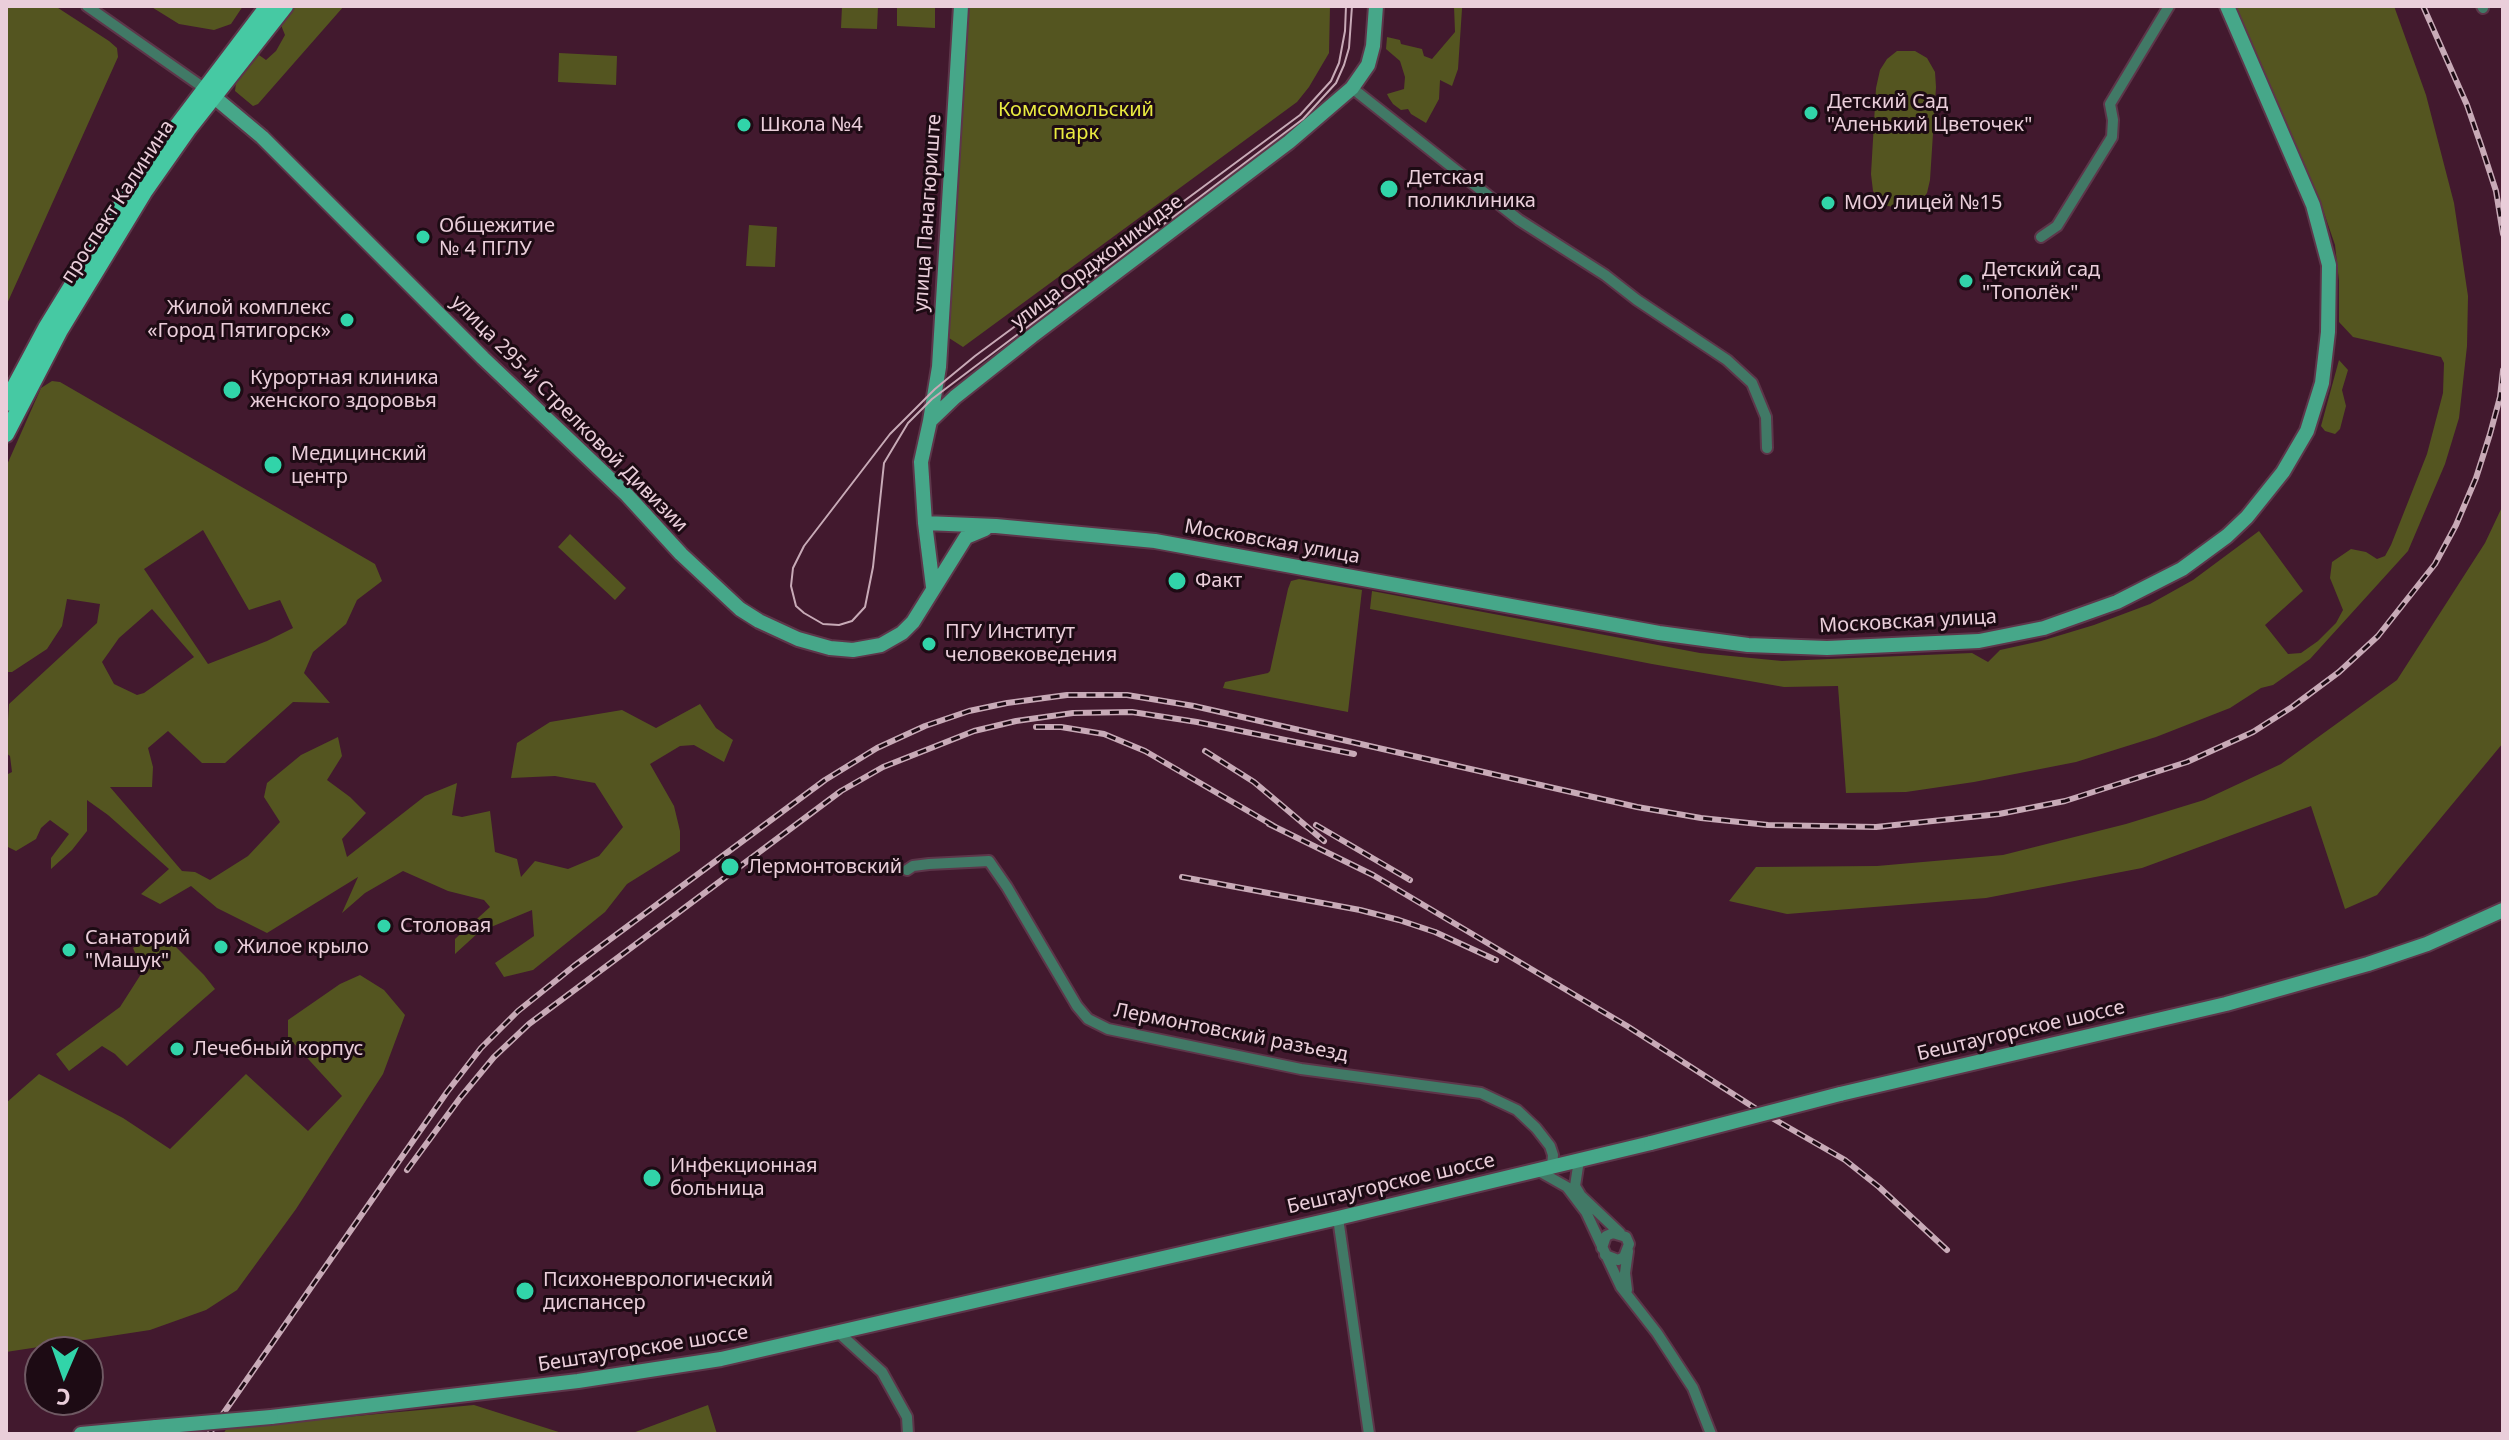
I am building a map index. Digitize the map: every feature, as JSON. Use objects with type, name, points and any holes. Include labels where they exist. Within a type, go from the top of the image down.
[{"type":"main road","name":"проспект Калинина","points":[[6,434],[60,330],[125,221],[268,6]]},
{"type":"main road","name":"проспект Калинина","points":[[6,403],[46,328],[140,175],[208,92],[285,6]]},
{"type":"street","points":[[87,6],[208,92]]},
{"type":"street","name":"улица Панагюриште","points":[[930,421],[939,367],[961,6]]},
{"type":"street","name":"улица Орджоникидзе","points":[[930,421],[955,397],[1289,142],[1352,88],[1368,65],[1373,46],[1376,6]]},
{"type":"street","points":[[2041,237],[2057,226],[2112,137],[2110,104],[2169,6]]},
{"type":"street","name":"Московская улица","points":[[925,523],[996,526],[1155,541],[1659,633],[1748,645],[1827,648],[1979,641],[2044,628],[2117,602],[2182,569],[2247,517],[2283,472],[2307,431],[2322,383],[2328,332],[2329,265],[2313,205],[2227,6]]},
{"type":"street","points":[[1352,88],[1519,220],[1727,360],[1752,383],[1766,417],[1767,448]]},
{"type":"street","name":"улица 295-й Стрелковой Дивизии","points":[[208,92],[262,137],[740,609],[798,639],[842,650],[867,649],[902,633],[922,608],[933,587]]},
{"type":"street","points":[[930,421],[921,462],[933,587]]},
{"type":"street","points":[[933,587],[966,537],[996,526]]},
{"type":"street","name":"Лермонтовский разъезд","points":[[907,870],[929,864],[989,861],[1077,1006],[1088,1019],[1108,1029],[1301,1069],[1481,1093],[1517,1110],[1536,1128],[1553,1155],[1544,1168]]},
{"type":"street","name":"Бештаугорское шоссе","points":[[81,1434],[271,1417],[578,1381],[721,1359],[1338,1218],[1840,1094],[2226,1004],[2427,944],[2503,910]]},
{"type":"street","points":[[1579,1160],[1575,1186],[1581,1196],[1626,1237],[1625,1286],[1630,1300]]},
{"type":"street","points":[[1544,1168],[1567,1187],[1597,1231],[1603,1252],[1630,1300],[1657,1333],[1693,1388],[1711,1434]]},
{"type":"street","points":[[1338,1218],[1369,1434]]},
{"type":"street","points":[[1603,1252],[1606,1236],[1620,1233]]},
{"type":"street","points":[[1603,1252],[1618,1260],[1628,1251]]},
{"type":"street","points":[[839,1333],[882,1372],[907,1417],[908,1434]]},
{"type":"green space","points":[[6,6],[55,6],[109,41],[117,48],[118,57],[6,306]]},
{"type":"green space","points":[[150,6],[243,6],[231,24],[214,30],[179,24]]},
{"type":"green space","points":[[292,6],[344,6],[253,106],[235,91],[236,83],[259,55],[266,60],[276,51],[285,35],[281,25]]},
{"type":"green space","points":[[842,6],[878,6],[877,29],[841,28]]},
{"type":"green space","points":[[897,6],[935,6],[935,28],[897,26]]},
{"type":"green space","name":"Комсомольский парк","points":[[966,6],[1330,6],[1329,53],[1297,102],[963,347],[949,338]]},
{"type":"green space","points":[[1454,6],[1462,6],[1458,69],[1452,86],[1440,80],[1439,99],[1426,123],[1408,109],[1401,110],[1387,94],[1404,89],[1405,77],[1400,61],[1386,49],[1387,37],[1422,49],[1424,56],[1432,59],[1455,32]]},
{"type":"green space","points":[[2233,6],[2394,6],[2426,95],[2454,203],[2468,296],[2467,346],[2459,418],[2445,464],[2408,551],[2310,659],[2273,685],[2261,688],[2230,708],[2156,737],[2076,762],[1906,792],[1846,793],[1838,686],[1784,687],[1370,609],[1372,591],[1700,653],[1782,661],[1972,653],[1988,662],[2000,650],[2094,625],[2150,604],[2193,580],[2259,531],[2303,591],[2265,625],[2288,654],[2301,653],[2336,623],[2343,610],[2330,578],[2332,562],[2351,549],[2366,552],[2377,559],[2385,556],[2391,545],[2427,454],[2443,393],[2444,363],[2441,357],[2353,337],[2339,322],[2335,245],[2320,201]]},
{"type":"green space","points":[[1897,51],[1915,51],[1927,58],[1935,72],[1930,180],[1927,193],[1918,205],[1908,210],[1883,205],[1873,191],[1871,174],[1876,88],[1880,70]]},
{"type":"green space","points":[[559,53],[617,56],[616,85],[558,82]]},
{"type":"green space","points":[[749,225],[777,227],[775,267],[746,266]]},
{"type":"green space","points":[[2339,360],[2348,370],[2342,390],[2346,406],[2340,429],[2335,434],[2321,426]]},
{"type":"green space","points":[[52,381],[60,382],[375,564],[382,581],[357,600],[346,624],[313,652],[304,673],[330,703],[293,702],[225,763],[202,763],[168,731],[148,748],[153,767],[152,787],[110,787],[182,871],[195,872],[210,880],[248,856],[280,822],[264,797],[267,783],[301,755],[338,737],[342,756],[327,780],[366,813],[342,839],[347,857],[425,796],[457,783],[452,815],[462,817],[490,811],[495,852],[517,859],[521,877],[535,861],[568,869],[599,856],[623,827],[595,783],[555,776],[511,778],[517,743],[550,722],[622,710],[656,728],[700,704],[716,728],[733,740],[724,762],[694,745],[680,746],[650,764],[674,806],[680,831],[680,851],[627,884],[605,912],[533,970],[504,977],[495,963],[534,936],[532,910],[479,932],[455,954],[455,939],[490,907],[484,900],[448,891],[403,871],[365,893],[342,913],[358,877],[267,933],[217,908],[191,886],[160,904],[141,894],[169,869],[87,800],[87,831],[51,869],[51,858],[69,834],[50,820],[41,828],[36,839],[16,851],[6,846],[6,775],[12,772],[10,756],[6,753],[9,704],[97,623],[100,604],[67,599],[62,626],[47,649],[12,672],[6,672],[6,467],[41,388]],"holes":[[[203,530],[249,610],[280,600],[293,628],[208,664],[144,569]],[[152,609],[194,657],[137,695],[114,684],[102,662],[119,638]]]},
{"type":"green space","points":[[2503,505],[2503,743],[2377,895],[2345,909],[2311,806],[2142,868],[1986,898],[1787,914],[1729,901],[1756,867],[1877,866],[2003,855],[2126,824],[2204,800],[2281,764],[2397,680],[2485,543]]},
{"type":"green space","points":[[570,534],[626,588],[615,600],[558,547]]},
{"type":"green space","points":[[1299,579],[1362,590],[1348,712],[1223,688],[1225,682],[1270,671],[1288,589],[1291,581]]},
{"type":"green space","points":[[159,930],[215,989],[127,1066],[102,1046],[69,1071],[56,1054],[120,1007],[143,971],[133,948]]},
{"type":"green space","points":[[360,975],[384,990],[405,1015],[383,1074],[296,1209],[237,1290],[206,1310],[150,1330],[104,1337],[24,1336],[24,1349],[6,1352],[6,1103],[39,1074],[123,1118],[170,1149],[246,1074],[308,1131],[342,1096],[288,1037],[288,1020],[340,984]]},
{"type":"green space","points":[[474,1405],[565,1434],[223,1434],[227,1428]]},
{"type":"green space","points":[[708,1405],[717,1434],[630,1434]]},
{"type":"tram line","points":[[1346,6],[1339,63],[1331,81],[1300,115],[975,356],[935,389],[890,434],[804,546],[793,568],[791,586],[796,606],[823,624],[839,625],[852,621],[865,607],[873,567],[884,463],[908,423],[932,399],[1303,119],[1336,83],[1344,65],[1349,48],[1352,6]]},
{"type":"railway","points":[[2423,6],[2467,105],[2496,191],[2503,234]]},
{"type":"railway","points":[[209,1434],[447,1092],[481,1048],[518,1011],[574,966],[825,780],[877,748],[925,726],[969,711],[1067,695],[1127,695],[1194,706],[1637,807],[1701,818],[1768,825],[1876,827],[1999,814],[2065,801],[2187,762],[2253,732],[2339,672],[2378,636],[2435,564],[2456,525],[2490,434],[2500,397],[2503,370]]},
{"type":"railway","points":[[407,1170],[494,1057],[529,1024],[841,791],[883,767],[974,731],[1073,713],[1132,712],[1354,754]]},
{"type":"railway","points":[[1036,727],[1061,727],[1104,734],[1145,751],[1279,829]]},
{"type":"railway","points":[[1205,751],[1254,782],[1324,841]]},
{"type":"railway","points":[[1269,824],[1373,875],[1845,1160],[1947,1250]]},
{"type":"railway","points":[[1316,825],[1410,880]]},
{"type":"railway","points":[[1182,877],[1399,920],[1435,932],[1496,960]]},
{"type":"place","name":"Детский Сад \"Аленький Цветочек\"","points":[[1811,113]]},
{"type":"place","name":"Школа №4","points":[[744,125]]},
{"type":"place","name":"Детская поликлиника","points":[[1389,189]]},
{"type":"place","name":"МОУ лицей №15","points":[[1828,203]]},
{"type":"place","name":"Общежитие № 4 ПГЛУ","points":[[423,237]]},
{"type":"place","name":"Детский сад \"Тополёк\"","points":[[1966,281]]},
{"type":"place","name":"Жилой комплекс «Город Пятигорск»","points":[[347,320]]},
{"type":"place","name":"Курортная клиника женского здоровья","points":[[232,390]]},
{"type":"place","name":"Медицинский центр","points":[[273,465]]},
{"type":"place","name":"Факт","points":[[1177,581]]},
{"type":"place","name":"ПГУ Институт человековедения","points":[[929,644]]},
{"type":"place","name":"Лермонтовский","points":[[730,867]]},
{"type":"place","name":"Столовая","points":[[384,926]]},
{"type":"place","name":"Жилое крыло","points":[[221,947]]},
{"type":"place","name":"Санаторий \"Машук\"","points":[[69,950]]},
{"type":"place","name":"Лечебный корпус","points":[[177,1049]]},
{"type":"place","name":"Инфекционная больница","points":[[652,1178]]},
{"type":"place","name":"Психоневрологический диспансер","points":[[525,1291]]}]
